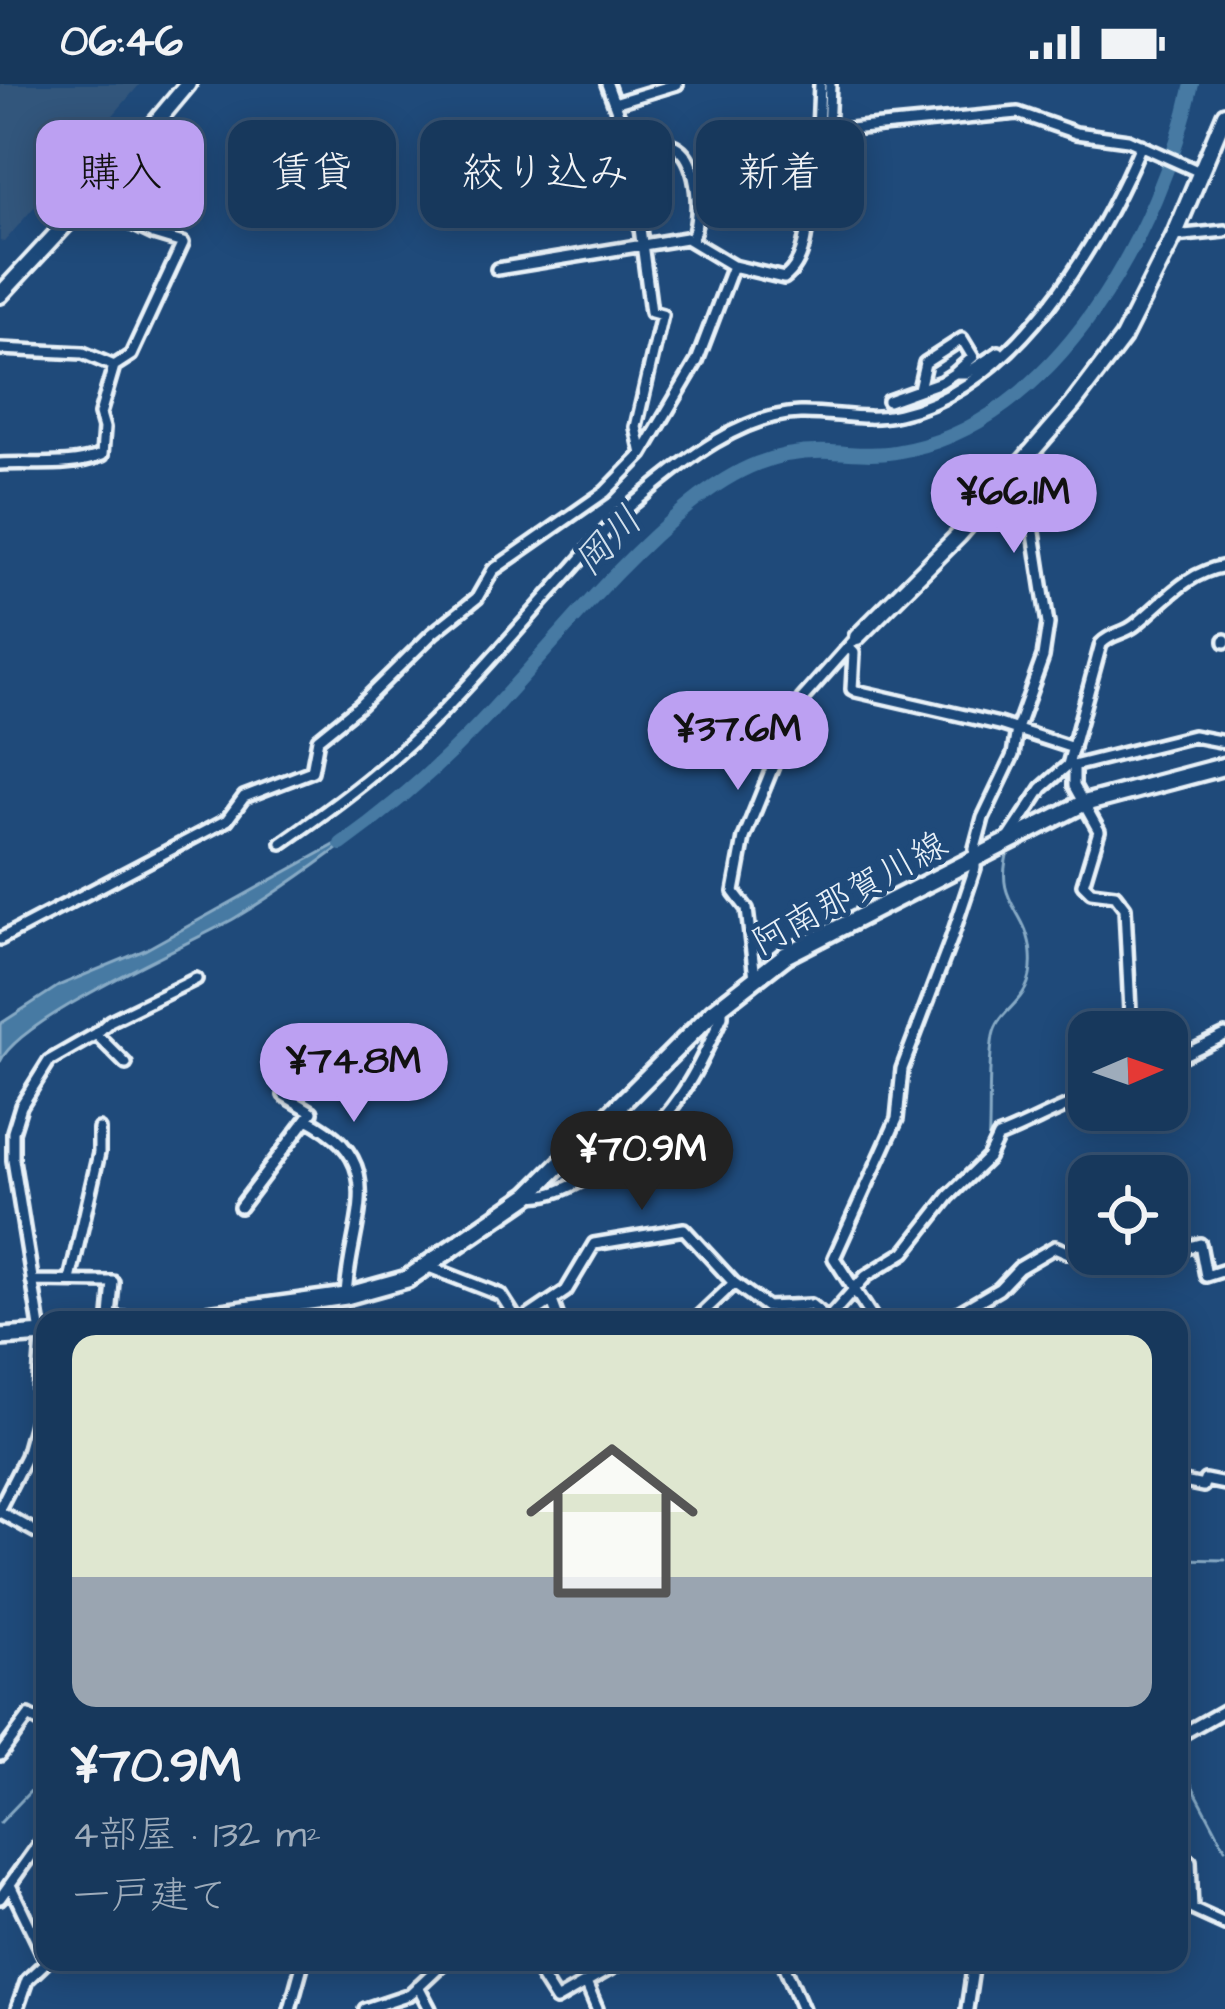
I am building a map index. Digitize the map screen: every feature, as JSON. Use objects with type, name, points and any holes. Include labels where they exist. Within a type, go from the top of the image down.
[{"type":"main road","name":"阿南那賀川線","points":[[288,1311],[385,1287],[429,1267],[529,1195],[722,1005],[803,944],[1082,804],[1225,766]]},
{"type":"main road","points":[[0,1337],[36,1335]]},
{"type":"street","points":[[157,120],[188,84]]},
{"type":"street","points":[[607,84],[620,120]]},
{"type":"street","points":[[614,103],[677,84]]},
{"type":"street","points":[[820,84],[822,120]]},
{"type":"street","points":[[825,120],[830,84]]},
{"type":"street","points":[[864,128],[1007,112],[1076,133],[1143,146],[1196,170]]},
{"type":"street","points":[[755,978],[747,909],[734,892],[744,838],[802,699],[959,535],[1124,338],[1174,236],[1196,170],[1225,114]]},
{"type":"street","points":[[672,146],[683,151],[690,164],[698,226],[691,240]]},
{"type":"street","points":[[282,843],[337,805],[415,739],[639,498],[712,445],[773,417],[811,413],[879,418],[953,394],[1043,312],[1074,271],[1143,146]]},
{"type":"street","points":[[2,290],[61,228]]},
{"type":"street","points":[[0,464],[43,461],[71,465],[102,455],[100,414],[114,366],[131,355],[144,332],[183,242],[140,228]]},
{"type":"street","points":[[641,228],[651,312],[662,315],[635,427],[642,454]]},
{"type":"street","points":[[497,269],[681,238],[733,266],[779,279],[797,268],[807,228]]},
{"type":"street","points":[[1174,236],[1225,231]]},
{"type":"street","points":[[0,939],[227,820],[251,793],[308,775],[315,765],[318,739],[477,598],[493,570],[604,492],[642,454],[689,377],[733,266]]},
{"type":"street","points":[[888,401],[941,382],[955,373],[973,357],[962,339],[925,362],[919,389]]},
{"type":"street","points":[[0,349],[83,353],[114,366]]},
{"type":"street","points":[[955,373],[967,373],[989,356],[1004,352]]},
{"type":"street","points":[[868,1311],[834,1258],[897,1119],[902,1069],[951,940],[975,868],[983,818],[1013,755],[1047,637],[1028,452]]},
{"type":"street","points":[[1130,1011],[1125,908],[1115,896],[1091,892],[1083,884],[1099,831],[1074,786],[1073,748],[1101,644],[1134,626],[1194,575],[1225,566]]},
{"type":"street","points":[[853,642],[852,689],[856,692],[1018,729],[1073,748]]},
{"type":"street","points":[[1010,838],[1042,788],[1071,766],[1192,736],[1225,742]]},
{"type":"street","points":[[36,1317],[19,1211],[14,1132],[21,1106],[49,1061],[110,1022],[196,979]]},
{"type":"street","points":[[529,1195],[550,1194],[576,1184],[640,1144],[693,1076],[722,1016],[722,1005]]},
{"type":"street","points":[[96,1034],[126,1064]]},
{"type":"street","points":[[1188,1053],[1225,1035]]},
{"type":"street","points":[[240,1207],[312,1112],[284,1095]]},
{"type":"street","points":[[831,1311],[866,1276],[905,1252],[949,1196],[988,1158],[998,1137],[1068,1105]]},
{"type":"street","points":[[307,1119],[345,1148],[363,1176],[346,1296]]},
{"type":"street","points":[[70,1280],[99,1154],[99,1129]]},
{"type":"street","points":[[535,1311],[573,1284],[594,1244],[669,1230],[688,1231],[734,1283],[767,1307],[775,1310],[801,1304],[814,1311]]},
{"type":"street","points":[[1188,1247],[1200,1244],[1206,1276],[1225,1270]]},
{"type":"street","points":[[961,1311],[1054,1247],[1068,1253]]},
{"type":"street","points":[[429,1267],[501,1294],[513,1311]]},
{"type":"street","points":[[32,1281],[113,1282],[110,1311]]},
{"type":"street","points":[[704,1311],[734,1283]]},
{"type":"street","points":[[552,1301],[556,1311]]},
{"type":"street","points":[[36,1431],[0,1510],[36,1532]]},
{"type":"street","points":[[1188,1483],[1225,1484]]},
{"type":"street","points":[[1188,1731],[1225,1710]]},
{"type":"street","points":[[0,1755],[29,1716],[36,1720]]},
{"type":"street","points":[[0,1898],[36,1848]]},
{"type":"street","points":[[1188,1859],[1192,1909],[1225,1924]]},
{"type":"street","points":[[11,1886],[36,1940]]},
{"type":"street","points":[[17,2009],[27,1980],[36,1970]]},
{"type":"street","points":[[290,2009],[301,1971]]},
{"type":"street","points":[[365,2009],[410,1994],[435,1971]]},
{"type":"street","points":[[538,1971],[556,2000],[607,1971]]},
{"type":"street","points":[[787,1971],[803,2009]]},
{"type":"street","points":[[967,2009],[973,1971]]},
{"type":"street","points":[[586,1983],[597,2009]]},
{"type":"street","points":[[418,1986],[430,2009]]},
{"type":"shaded area","points":[[0,84],[140,84],[109,120],[36,120],[36,205],[0,241]]},
{"type":"shaded area","points":[[365,828],[235,918],[70,1004],[14,1044],[0,1062],[0,1024],[60,985],[145,950]]},
{"type":"waterway","name":"岡川","points":[[341,844],[446,757],[634,555],[724,480],[792,454],[895,452],[953,435],[1005,404],[1052,363],[1093,313],[1127,257],[1155,199],[1192,84]]},
{"type":"waterway","points":[[1055,782],[1070,768]]},
{"type":"waterway","points":[[988,1148],[993,1036],[1028,984],[1031,971],[1028,939],[1005,882],[1009,848]]},
{"type":"waterway","points":[[903,1248],[934,1208]]},
{"type":"waterway","points":[[1188,1559],[1225,1560]]},
{"type":"waterway","points":[[1188,1778],[1225,1848]]},
{"type":"waterway","points":[[0,1823],[36,1785]]}]
